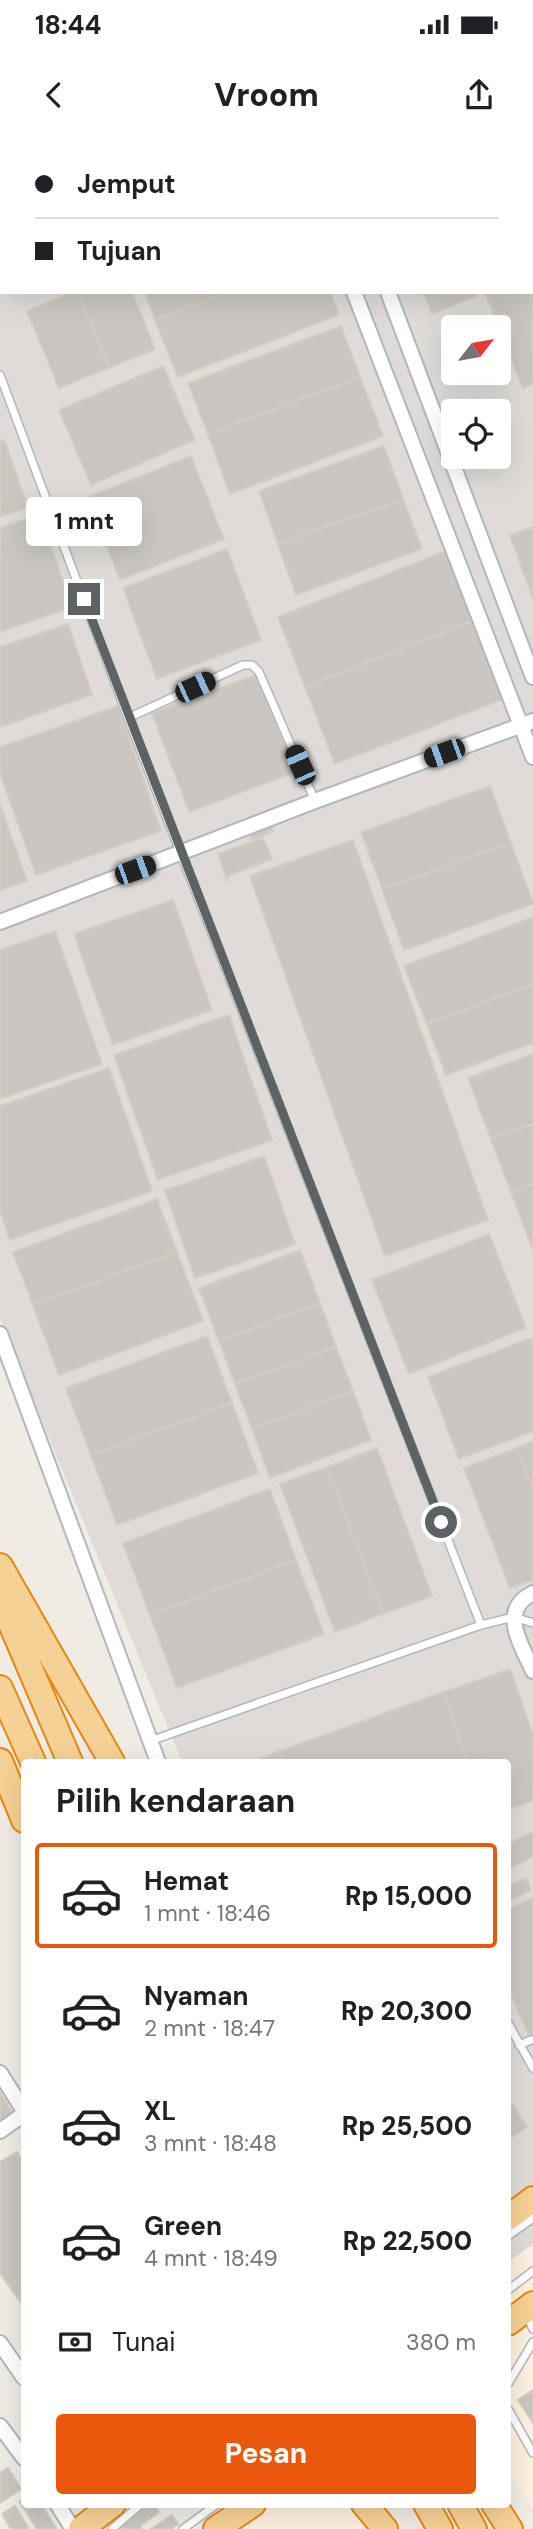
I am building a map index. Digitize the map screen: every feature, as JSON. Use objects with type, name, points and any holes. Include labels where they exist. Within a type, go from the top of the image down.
[{"type":"highway","points":[[0,1566],[110,1759]]},
{"type":"highway","points":[[0,1598],[69,1759]]},
{"type":"highway","points":[[0,1688],[32,1759]]},
{"type":"highway","points":[[0,1761],[21,1813]]},
{"type":"highway","points":[[511,2216],[533,2199]]},
{"type":"highway","points":[[367,2508],[385,2529]]},
{"type":"highway","points":[[428,2508],[440,2529]]},
{"type":"highway","points":[[462,2508],[474,2529]]},
{"type":"highway","points":[[497,2508],[510,2529]]},
{"type":"highway","points":[[81,2529],[112,2511]]},
{"type":"street","points":[[355,294],[527,723],[533,757]]},
{"type":"street","points":[[389,294],[533,677]]},
{"type":"street","points":[[0,922],[527,723]]},
{"type":"street","points":[[0,1334],[157,1759]]},
{"type":"street","points":[[533,1592],[518,1603],[514,1618],[533,1671]]},
{"type":"street","points":[[0,2073],[21,2107]]},
{"type":"street","points":[[0,2131],[21,2114]]},
{"type":"street","points":[[0,2343],[21,2374]]},
{"type":"street","points":[[0,2426],[21,2454]]},
{"type":"street","points":[[60,2508],[73,2529]]},
{"type":"lane","points":[[0,375],[128,718],[481,1625]]},
{"type":"lane","points":[[128,718],[243,665],[252,665],[260,672],[315,801]]},
{"type":"lane","points":[[150,1741],[481,1625],[514,1618],[533,1623]]},
{"type":"lane","points":[[511,2028],[533,2068]]},
{"type":"lane","points":[[519,2045],[531,2039]]},
{"type":"lane","points":[[511,2234],[533,2218]]},
{"type":"lane","points":[[511,2288],[533,2271]]},
{"type":"lane","points":[[511,2379],[533,2342]]},
{"type":"lane","points":[[511,2414],[533,2452]]},
{"type":"lane","points":[[183,2529],[233,2515]]},
{"type":"shaded area","points":[[0,294],[533,294],[533,2244],[511,2260],[511,1759],[181,1759],[0,1318]]},
{"type":"shaded area","points":[[533,2244],[533,2509],[511,2475],[511,2260]]},
{"type":"shaded area","points":[[242,2508],[377,2508],[391,2529],[213,2529]]},
{"type":"building","points":[[68,294],[79,294],[109,368],[59,388],[27,311]]},
{"type":"building","points":[[79,294],[133,294],[155,349],[109,368]]},
{"type":"building","points":[[146,294],[221,294],[155,320]]},
{"type":"building","points":[[221,294],[331,294],[339,315],[178,377],[155,320]]},
{"type":"building","points":[[424,294],[476,294],[476,296],[432,314]]},
{"type":"building","points":[[486,294],[532,294],[533,384],[523,388],[511,358],[511,315],[494,315]]},
{"type":"building","points":[[341,326],[360,377],[208,434],[188,383]]},
{"type":"building","points":[[163,366],[195,440],[91,485],[59,410]]},
{"type":"building","points":[[360,377],[383,436],[230,494],[208,434]]},
{"type":"building","points":[[4,440],[28,507],[0,517],[0,441]]},
{"type":"building","points":[[384,446],[403,499],[278,544],[259,491]]},
{"type":"building","points":[[191,456],[224,539],[120,580],[88,497]]},
{"type":"building","points":[[403,499],[422,549],[296,595],[278,544]]},
{"type":"building","points":[[40,514],[72,607],[0,632],[0,528]]},
{"type":"building","points":[[533,527],[533,599],[510,535]]},
{"type":"building","points":[[227,549],[261,640],[157,679],[123,588]]},
{"type":"building","points":[[448,550],[475,620],[305,687],[278,617]]},
{"type":"building","points":[[475,620],[506,698],[335,764],[305,687]]},
{"type":"building","points":[[68,624],[92,695],[0,727],[0,647]]},
{"type":"building","points":[[258,674],[295,772],[189,812],[152,713]]},
{"type":"building","points":[[118,706],[161,831],[36,875],[0,773],[0,747]]},
{"type":"building","points":[[490,786],[511,843],[382,889],[361,832]]},
{"type":"building","points":[[0,805],[27,881],[0,890]]},
{"type":"building","points":[[271,824],[274,831],[252,840],[249,833]]},
{"type":"building","points":[[263,838],[272,859],[230,875],[227,881],[218,854]]},
{"type":"building","points":[[353,840],[488,1220],[385,1256],[250,876]]},
{"type":"building","points":[[511,843],[533,904],[404,950],[382,889]]},
{"type":"building","points":[[173,900],[212,1010],[113,1045],[74,934]]},
{"type":"building","points":[[533,917],[533,984],[427,1024],[404,966]]},
{"type":"building","points":[[55,931],[102,1064],[0,1099],[0,950]]},
{"type":"building","points":[[533,984],[533,1043],[446,1075],[427,1024]]},
{"type":"building","points":[[229,1015],[272,1140],[158,1180],[114,1055]]},
{"type":"building","points":[[533,1054],[533,1124],[491,1139],[468,1078]]},
{"type":"building","points":[[109,1068],[152,1191],[10,1240],[0,1211],[0,1106]]},
{"type":"building","points":[[533,1124],[533,1183],[511,1192],[491,1139]]},
{"type":"building","points":[[264,1156],[295,1244],[195,1278],[165,1190]]},
{"type":"building","points":[[533,1183],[533,1250],[511,1192]]},
{"type":"building","points":[[157,1199],[177,1252],[33,1305],[13,1252]]},
{"type":"building","points":[[489,1234],[526,1328],[409,1374],[372,1280]]},
{"type":"building","points":[[300,1250],[320,1303],[219,1341],[199,1288]]},
{"type":"building","points":[[177,1252],[203,1321],[59,1375],[33,1305]]},
{"type":"building","points":[[320,1303],[336,1347],[235,1384],[219,1341]]},
{"type":"building","points":[[207,1336],[232,1403],[91,1455],[66,1388]]},
{"type":"building","points":[[531,1338],[533,1431],[459,1459],[428,1377]]},
{"type":"building","points":[[336,1347],[353,1391],[252,1429],[235,1384]]},
{"type":"building","points":[[353,1391],[371,1440],[270,1478],[252,1429]]},
{"type":"building","points":[[232,1403],[258,1473],[117,1525],[91,1455]]},
{"type":"building","points":[[533,1441],[533,1490],[517,1448]]},
{"type":"building","points":[[377,1448],[432,1596],[383,1614],[327,1467]]},
{"type":"building","points":[[517,1448],[533,1490],[533,1580],[510,1588],[464,1468]]},
{"type":"building","points":[[327,1467],[383,1614],[335,1632],[280,1484]]},
{"type":"building","points":[[270,1489],[296,1560],[150,1615],[123,1543]]},
{"type":"building","points":[[296,1560],[324,1634],[177,1688],[150,1615]]},
{"type":"building","points":[[510,1669],[533,1735],[533,1801],[511,1809],[511,1759],[466,1759],[443,1692]]},
{"type":"building","points":[[443,1692],[466,1759],[284,1759],[280,1751]]},
{"type":"building","points":[[280,1751],[284,1759],[260,1759]]},
{"type":"building","points":[[533,1832],[533,1857],[511,1868],[511,1843]]},
{"type":"building","points":[[526,1878],[531,1890],[511,1900],[511,1886]]},
{"type":"building","points":[[533,1898],[533,2045],[511,1994],[511,1908]]},
{"type":"building","points":[[0,2093],[15,2117],[0,2127]]},
{"type":"building","points":[[511,2103],[527,2127],[511,2138]]},
{"type":"building","points":[[17,2152],[21,2159],[21,2303],[0,2273],[0,2162]]},
{"type":"building","points":[[533,2390],[533,2423],[518,2400]]},
{"type":"building","points":[[8,2468],[21,2489],[0,2503],[0,2473]]},
{"type":"building","points":[[15,2506],[29,2529],[11,2529],[2,2514]]},
{"type":"building","points":[[24,2508],[44,2508],[56,2528],[37,2529]]},
{"type":"building","points":[[143,2508],[156,2508],[159,2512],[140,2526],[142,2529],[123,2529],[120,2524]]},
{"type":"building","points":[[172,2515],[178,2524],[171,2529],[151,2529]]},
{"type":"route","points":[[84,599],[441,1522]]}]
